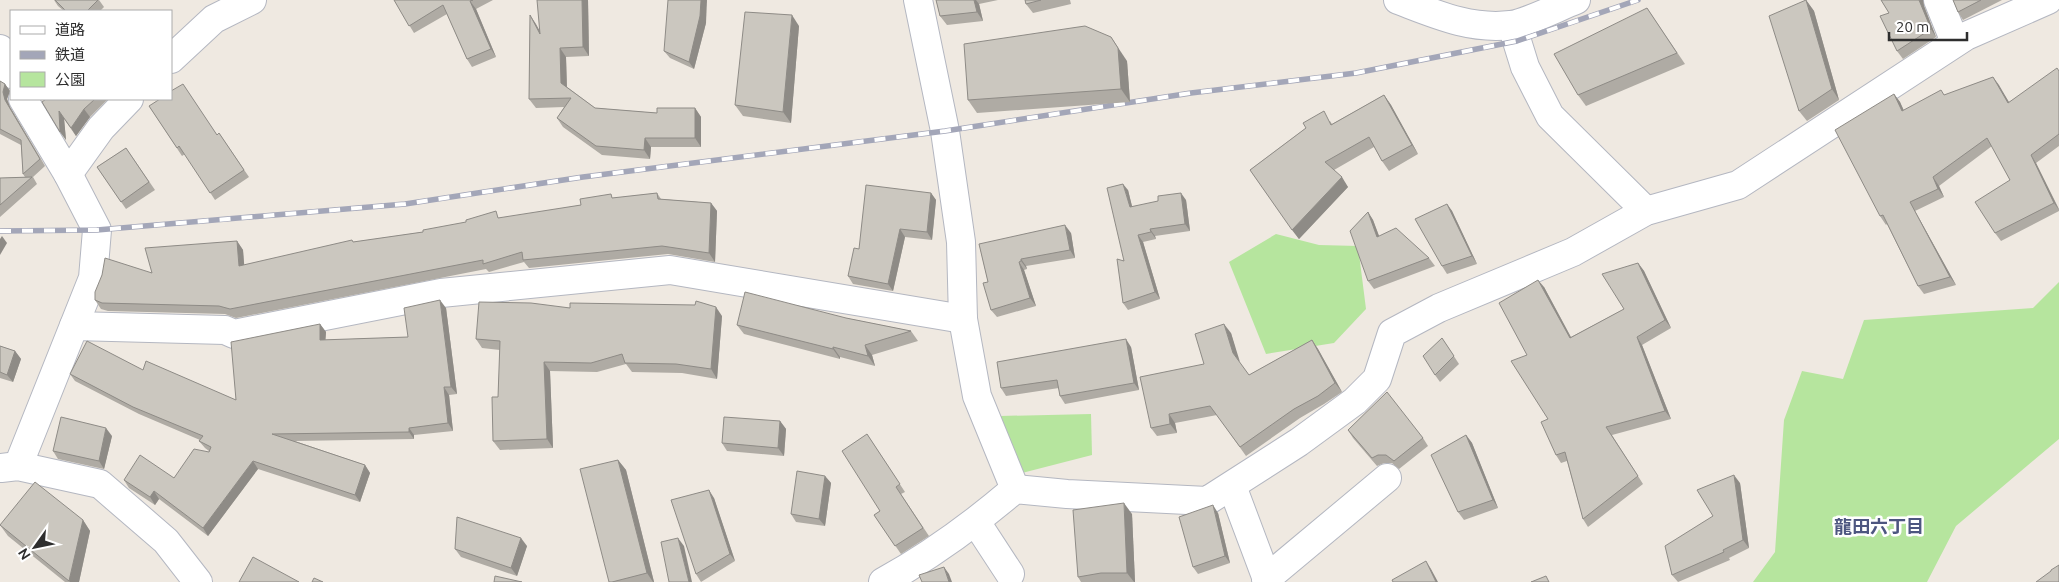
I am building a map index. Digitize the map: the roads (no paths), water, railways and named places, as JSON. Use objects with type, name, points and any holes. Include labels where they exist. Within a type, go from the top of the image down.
[{"type":"street","points":[[172,58],[214,19],[252,0]]},
{"type":"street","points":[[918,0],[945,132],[959,233],[963,319],[977,396],[1015,489]]},
{"type":"street","points":[[1398,0],[1447,19],[1474,25],[1512,25],[1576,0]]},
{"type":"street","points":[[1938,0],[1955,42]]},
{"type":"street","points":[[883,582],[976,522],[1015,489],[1067,494],[1207,501],[1299,442],[1361,395],[1377,379],[1392,333],[1439,308],[1573,252],[1646,211],[1738,185],[1955,42],[2048,0]]},
{"type":"street","points":[[1512,25],[1525,67],[1550,116],[1646,211]]},
{"type":"street","points":[[0,48],[10,72]]},
{"type":"street","points":[[24,100],[68,174],[98,230],[93,278],[74,326],[9,467],[100,484],[166,542],[198,582]]},
{"type":"street","points":[[68,174],[101,128],[128,100]]},
{"type":"street","points":[[74,326],[225,330],[234,334],[441,293],[670,270],[963,319]]},
{"type":"street","points":[[1232,486],[1267,580],[1387,478]]},
{"type":"street","points":[[976,522],[1010,574]]},
{"type":"railway","points":[[0,231],[97,230],[405,204],[583,177],[945,131],[1191,93],[1356,73],[1517,41],[1638,0]]},
{"type":"district","name":"龍田六丁目","points":[[1879,526]]}]
